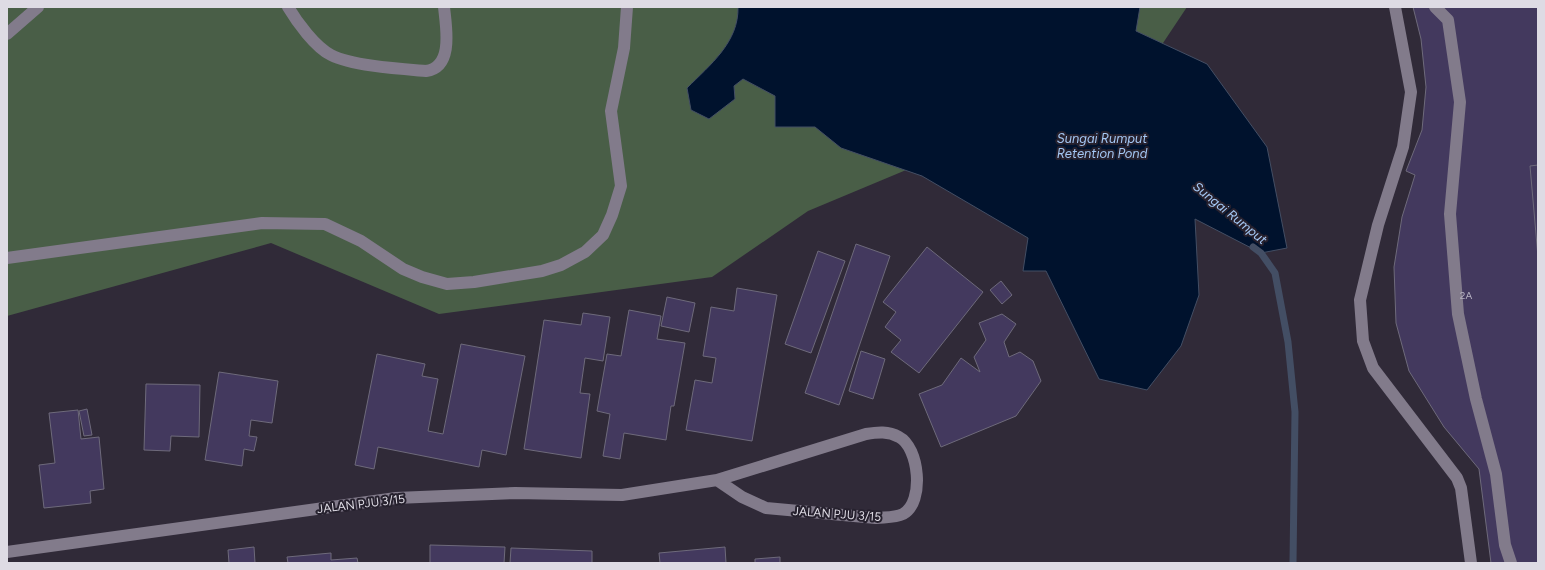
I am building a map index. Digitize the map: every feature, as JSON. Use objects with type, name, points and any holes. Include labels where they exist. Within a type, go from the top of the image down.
[{"type":"street","points":[[7,34],[38,7]]},
{"type":"street","points":[[288,7],[298,22],[331,55],[377,66],[426,71],[433,70],[442,62],[446,45],[444,7]]},
{"type":"street","points":[[7,258],[262,222],[325,224],[361,241],[403,269],[422,277],[447,284],[474,282],[542,271],[561,264],[585,252],[603,234],[612,215],[621,186],[611,111],[624,48],[627,7]]},
{"type":"street","points":[[1395,7],[1411,92],[1403,147],[1378,225],[1360,300],[1363,341],[1373,368],[1457,478],[1461,488],[1471,563]]},
{"type":"street","points":[[1435,7],[1448,20],[1460,102],[1450,214],[1458,314],[1476,399],[1496,474],[1505,545],[1511,563]]},
{"type":"street","name":"JALAN PJU 3/15","points":[[7,552],[396,498],[516,493],[622,495],[717,480],[866,434],[885,431],[900,437],[910,449],[915,464],[917,485],[911,506],[904,514],[892,517],[876,518],[766,508],[742,497],[717,480]]},
{"type":"green space","points":[[7,7],[1187,7],[1145,70],[808,211],[712,277],[439,314],[271,243],[7,316]]},
{"type":"water","name":"Sungai Rumput Retention Pond","points":[[738,7],[1140,7],[1136,31],[1207,64],[1267,147],[1287,248],[1261,253],[1195,219],[1199,295],[1181,346],[1147,390],[1099,379],[1046,271],[1023,271],[1028,238],[922,176],[841,148],[815,127],[775,127],[775,96],[743,79],[734,86],[735,99],[709,119],[691,110],[687,88],[722,52],[734,31]]},
{"type":"building","points":[[1413,7],[1538,7],[1538,563],[1491,563],[1479,469],[1444,427],[1409,371],[1396,323],[1394,267],[1402,217],[1415,175],[1406,171],[1422,130],[1426,87],[1421,39]]},
{"type":"building","points":[[1538,165],[1538,257],[1530,166]]},
{"type":"building","points":[[856,244],[890,256],[839,405],[805,393]]},
{"type":"building","points":[[927,247],[983,292],[919,373],[891,352],[901,340],[885,327],[896,312],[883,302]]},
{"type":"building","points":[[818,251],[845,261],[811,353],[785,344]]},
{"type":"building","points":[[1001,281],[1012,295],[1002,304],[990,290]]},
{"type":"building","points":[[737,288],[777,295],[752,441],[686,430],[695,380],[712,383],[716,358],[703,356],[711,307],[734,311]]},
{"type":"building","points":[[667,297],[695,303],[689,332],[661,326]]},
{"type":"building","points":[[629,310],[661,316],[657,339],[685,343],[674,406],[671,406],[666,440],[624,433],[620,459],[603,456],[610,414],[597,411],[607,354],[621,356]]},
{"type":"building","points":[[583,313],[610,317],[603,361],[585,358],[580,393],[590,394],[581,458],[524,449],[544,320],[581,325]]},
{"type":"building","points":[[1002,314],[1016,324],[1004,342],[1009,357],[1020,352],[1033,361],[1041,381],[1016,416],[941,447],[919,394],[942,385],[961,358],[980,372],[974,357],[986,340],[979,323]]},
{"type":"building","points":[[461,344],[525,356],[506,455],[482,450],[479,467],[378,447],[374,469],[355,465],[377,354],[425,364],[422,376],[438,379],[428,431],[443,434]]},
{"type":"building","points":[[861,351],[885,359],[873,399],[849,391]]},
{"type":"building","points":[[219,372],[278,381],[272,423],[251,420],[249,436],[257,437],[254,451],[244,449],[242,466],[205,460]]},
{"type":"building","points":[[146,384],[200,385],[199,437],[171,436],[170,451],[144,450]]},
{"type":"building","points":[[87,409],[92,435],[84,436],[79,411]]},
{"type":"building","points":[[78,410],[81,439],[99,437],[104,489],[90,491],[91,503],[44,508],[39,465],[55,463],[49,413]]},
{"type":"building","points":[[430,545],[505,547],[504,563],[430,563]]},
{"type":"building","points":[[254,547],[255,563],[229,563],[228,550]]},
{"type":"building","points":[[725,547],[726,563],[660,563],[659,553]]},
{"type":"building","points":[[511,548],[592,551],[592,563],[510,563]]},
{"type":"building","points":[[331,553],[331,560],[357,558],[358,563],[288,563],[287,557]]},
{"type":"building","points":[[780,557],[780,563],[755,563],[755,559]]},
{"type":"waterway","name":"Sungai Rumput","points":[[1253,247],[1261,253],[1275,273],[1288,342],[1295,412],[1293,563]]}]
